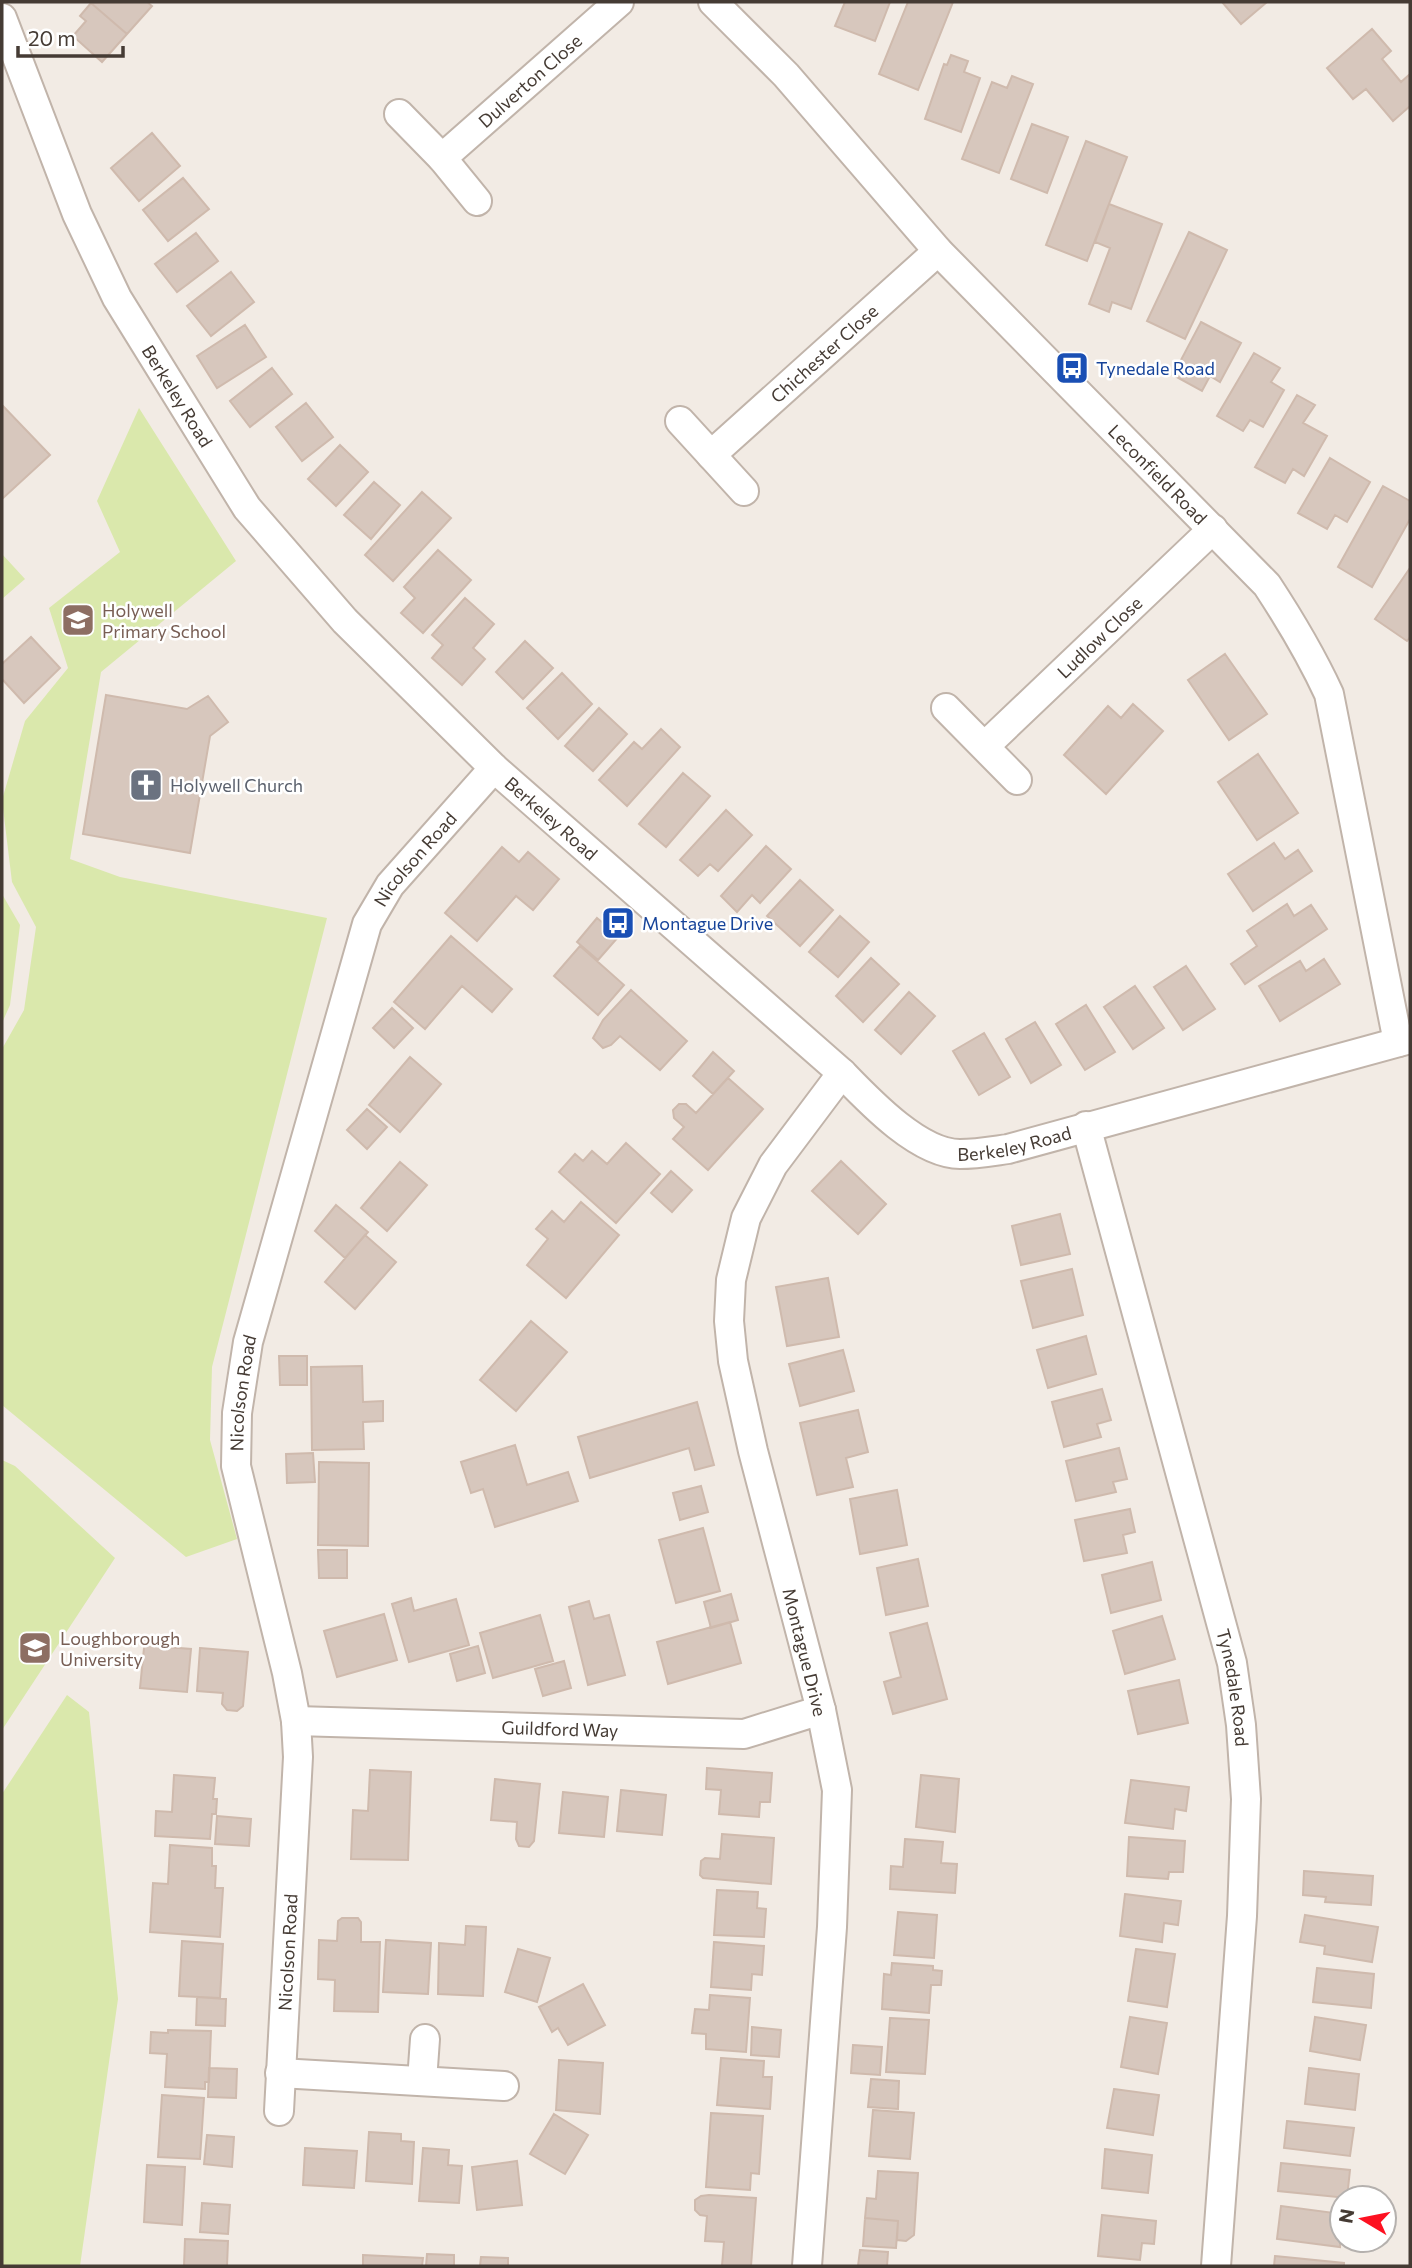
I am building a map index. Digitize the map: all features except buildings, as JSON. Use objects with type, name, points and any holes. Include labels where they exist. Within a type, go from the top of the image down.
[{"type":"street","name":"Dulverton Close","points":[[442,158],[619,2]]},
{"type":"street","name":"Leconfield Road","points":[[713,2],[786,75],[939,251],[1267,585],[1313,659],[1329,694],[1404,1041]]},
{"type":"street","name":"Berkeley Road","points":[[2,18],[77,214],[117,298],[247,508],[345,621],[494,768],[842,1073],[882,1114],[923,1143],[958,1155],[1008,1149],[1404,1041]]},
{"type":"street","points":[[399,114],[442,158],[477,201]]},
{"type":"street","name":"Chichester Close","points":[[711,455],[939,251]]},
{"type":"street","points":[[680,421],[744,491]]},
{"type":"street","name":"Ludlow Close","points":[[985,746],[1213,530]]},
{"type":"street","points":[[946,708],[1017,780]]},
{"type":"street","name":"Nicolson Road","points":[[279,2112],[298,1757],[296,1721],[287,1673],[236,1466],[237,1413],[248,1342],[368,924],[390,885],[494,768]]},
{"type":"street","name":"Montague Drive","points":[[807,2266],[832,1927],[837,1790],[821,1710],[753,1451],[733,1361],[729,1321],[731,1280],[746,1218],[773,1165],[842,1073]]},
{"type":"street","name":"Tynedale Road","points":[[1086,1126],[1233,1663],[1241,1726],[1246,1799],[1242,1916],[1216,2266]]},
{"type":"street","name":"Guildford Way","points":[[296,1721],[744,1734],[821,1710]]},
{"type":"street","points":[[422,2081],[425,2039]]},
{"type":"street","points":[[280,2073],[504,2086]]},
{"type":"green space","points":[[139,408],[236,561],[101,672],[70,859],[120,877],[327,918],[212,1367],[210,1440],[237,1539],[186,1557],[2,1405],[2,1049],[24,1010],[36,927],[12,882],[2,800],[25,721],[68,668],[49,608],[120,552],[97,501]]},
{"type":"green space","points":[[2,554],[25,579],[2,599]]},
{"type":"green space","points":[[2,894],[20,925],[10,1005],[2,1023]]},
{"type":"green space","name":"Loughborough University","points":[[2,1460],[15,1466],[115,1558],[2,1730]]},
{"type":"green space","points":[[67,1695],[89,1712],[118,1999],[80,2266],[2,2266],[2,1794]]},
{"type":"place","name":"Tynedale Road","points":[[1072,368]]},
{"type":"place","name":"Holywell Primary School","points":[[78,620]]},
{"type":"place","name":"Holywell Church","points":[[146,785]]},
{"type":"place","name":"Montague Drive","points":[[618,923]]},
{"type":"place","name":"Loughborough University","points":[[35,1648]]}]
